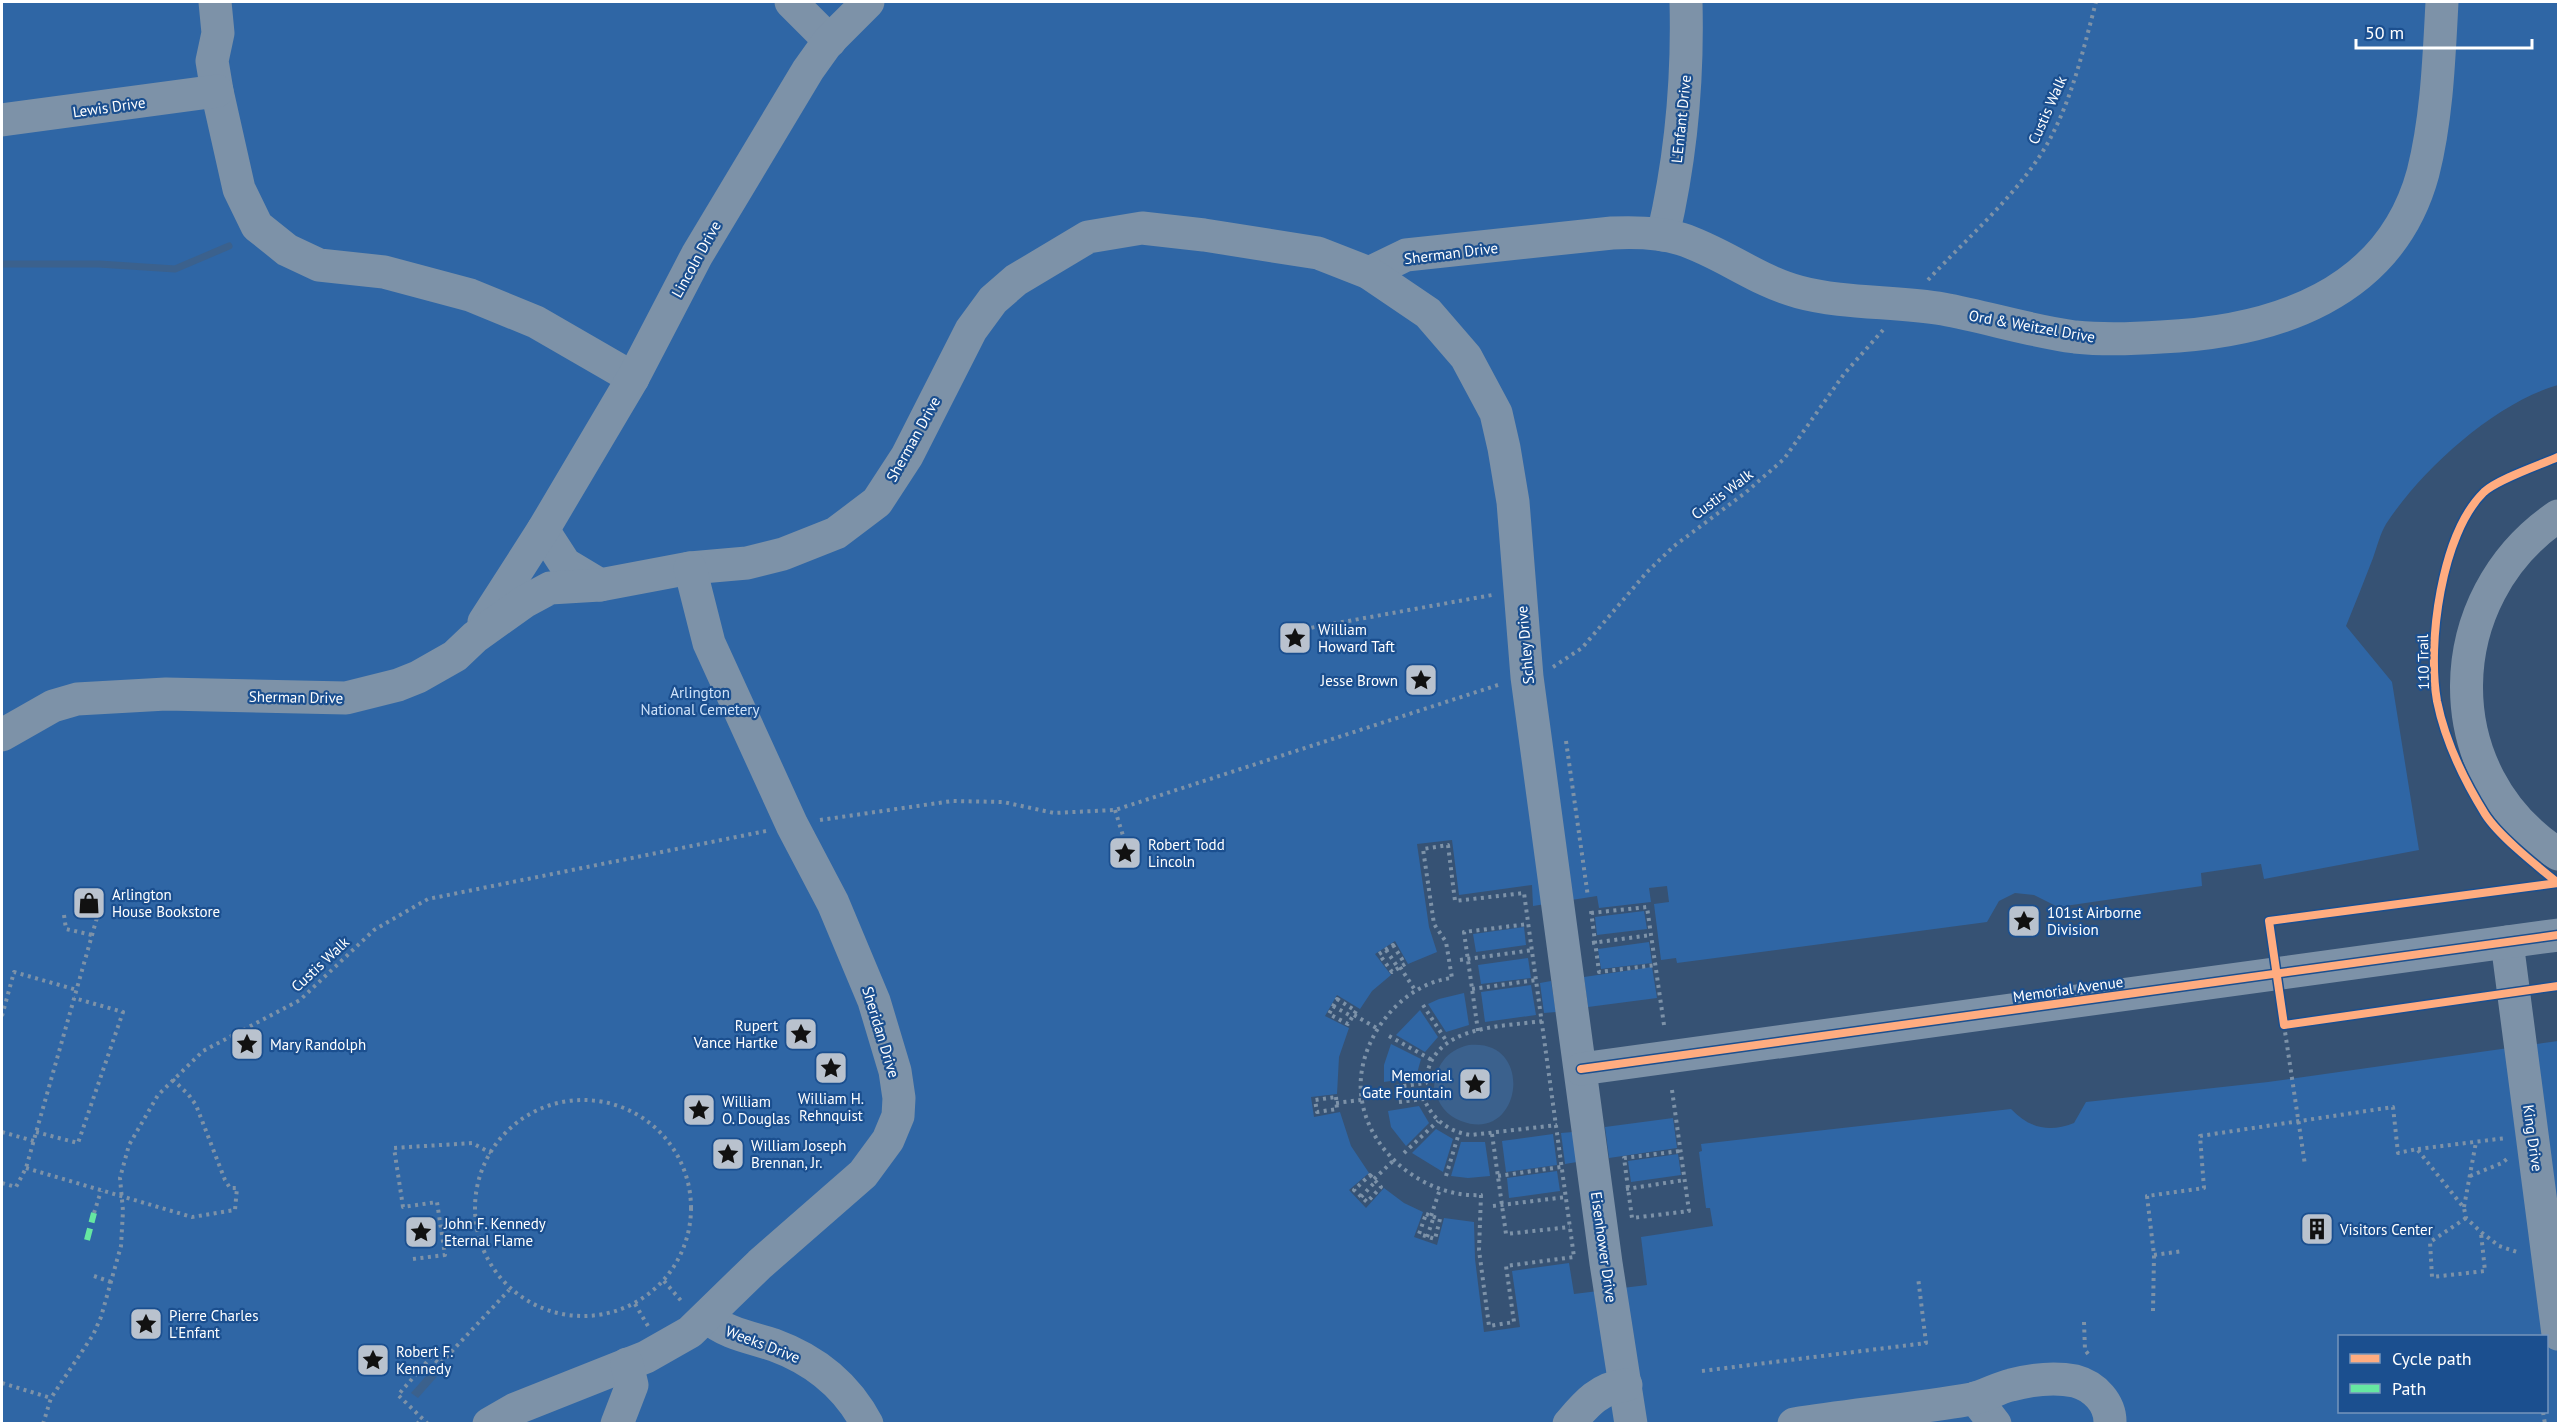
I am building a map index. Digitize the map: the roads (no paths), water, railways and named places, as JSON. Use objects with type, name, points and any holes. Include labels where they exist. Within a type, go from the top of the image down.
[{"type":"highway","points":[[2559,516],[2535,531],[2510,561],[2486,597],[2473,630],[2466,687],[2466,707],[2471,735],[2487,773],[2504,802],[2526,829],[2559,854]]},
{"type":"street","points":[[215,2],[218,33],[212,61],[217,91],[243,199],[257,226],[287,250],[319,266],[384,272],[470,295],[536,322],[633,378]]},
{"type":"street","points":[[791,2],[830,41]]},
{"type":"street","name":"Lincoln Drive","points":[[476,637],[543,530],[633,378],[697,255],[808,70],[830,41],[868,2]]},
{"type":"street","name":"L'Enfant Drive","points":[[1663,236],[1676,170],[1685,104],[1686,2]]},
{"type":"street","name":"Ord & Weitzel Drive","points":[[1663,236],[1681,239],[1774,285],[1802,293],[1916,305],[2073,336],[2106,340],[2194,336],[2280,319],[2306,309],[2349,283],[2373,262],[2400,226],[2422,174],[2428,146],[2442,2]]},
{"type":"street","name":"Lewis Drive","points":[[2,120],[217,91]]},
{"type":"street","name":"Sherman Drive","points":[[2,735],[53,706],[77,699],[166,694],[346,698],[398,686],[455,656],[476,637],[524,602],[550,588],[600,585],[690,568],[747,563],[783,554],[836,533],[877,502],[907,456],[971,330],[993,300],[1016,280],[1088,237],[1142,228],[1204,235],[1318,253],[1369,273],[1406,255],[1612,232],[1642,232],[1663,236]]},
{"type":"street","name":"Schley Drive","points":[[1369,273],[1428,313],[1466,357],[1496,413],[1513,502],[1527,677],[1581,1070]]},
{"type":"street","points":[[543,530],[565,564],[600,585]]},
{"type":"street","name":"Sheridan Drive","points":[[489,1424],[515,1409],[660,1350],[690,1332],[696,1311],[760,1264],[863,1174],[888,1140],[898,1113],[895,1071],[874,1001],[802,823],[709,643],[690,568]]},
{"type":"street","name":"Memorial Avenue","points":[[1581,1070],[2559,935]]},
{"type":"street","name":"King Drive","points":[[2507,942],[2559,1334]]},
{"type":"street","name":"Eisenhower Drive","points":[[1581,1070],[1631,1424]]},
{"type":"street","name":"Weeks Drive","points":[[696,1311],[720,1328],[782,1349],[820,1369],[853,1399],[867,1424]]},
{"type":"street","points":[[617,1424],[632,1385],[627,1364]]},
{"type":"street","points":[[1794,1424],[1975,1398],[2010,1385],[2058,1379],[2076,1382],[2093,1390],[2110,1413],[2110,1424]]},
{"type":"street","points":[[1569,1424],[1589,1400],[1610,1387],[1626,1385]]},
{"type":"street","points":[[1975,1398],[1995,1424]]},
{"type":"waterway","points":[[2,264],[99,264],[175,269],[229,246]]},
{"type":"place","name":"William Howard Taft","points":[[1295,638]]},
{"type":"place","name":"Jesse Brown","points":[[1421,680]]},
{"type":"place","name":"Robert Todd Lincoln","points":[[1125,853]]},
{"type":"place","name":"Arlington House Bookstore","points":[[89,903]]},
{"type":"place","name":"101st Airborne Division","points":[[2024,921]]},
{"type":"place","name":"Rupert Vance Hartke","points":[[801,1034]]},
{"type":"place","name":"Mary Randolph","points":[[247,1044]]},
{"type":"place","name":"William H. Rehnquist","points":[[831,1068]]},
{"type":"place","name":"Memorial Gate Fountain","points":[[1475,1084]]},
{"type":"place","name":"William O. Douglas","points":[[699,1110]]},
{"type":"place","name":"William Joseph Brennan, Jr.","points":[[728,1154]]},
{"type":"place","name":"Visitors Center","points":[[2317,1229]]},
{"type":"place","name":"John F. Kennedy Eternal Flame","points":[[421,1232]]},
{"type":"place","name":"Pierre Charles L'Enfant","points":[[146,1324]]},
{"type":"place","name":"Robert F. Kennedy","points":[[373,1360]]},
{"type":"park label","name":"Arlington National Cemetery","points":[[700,700]]}]
